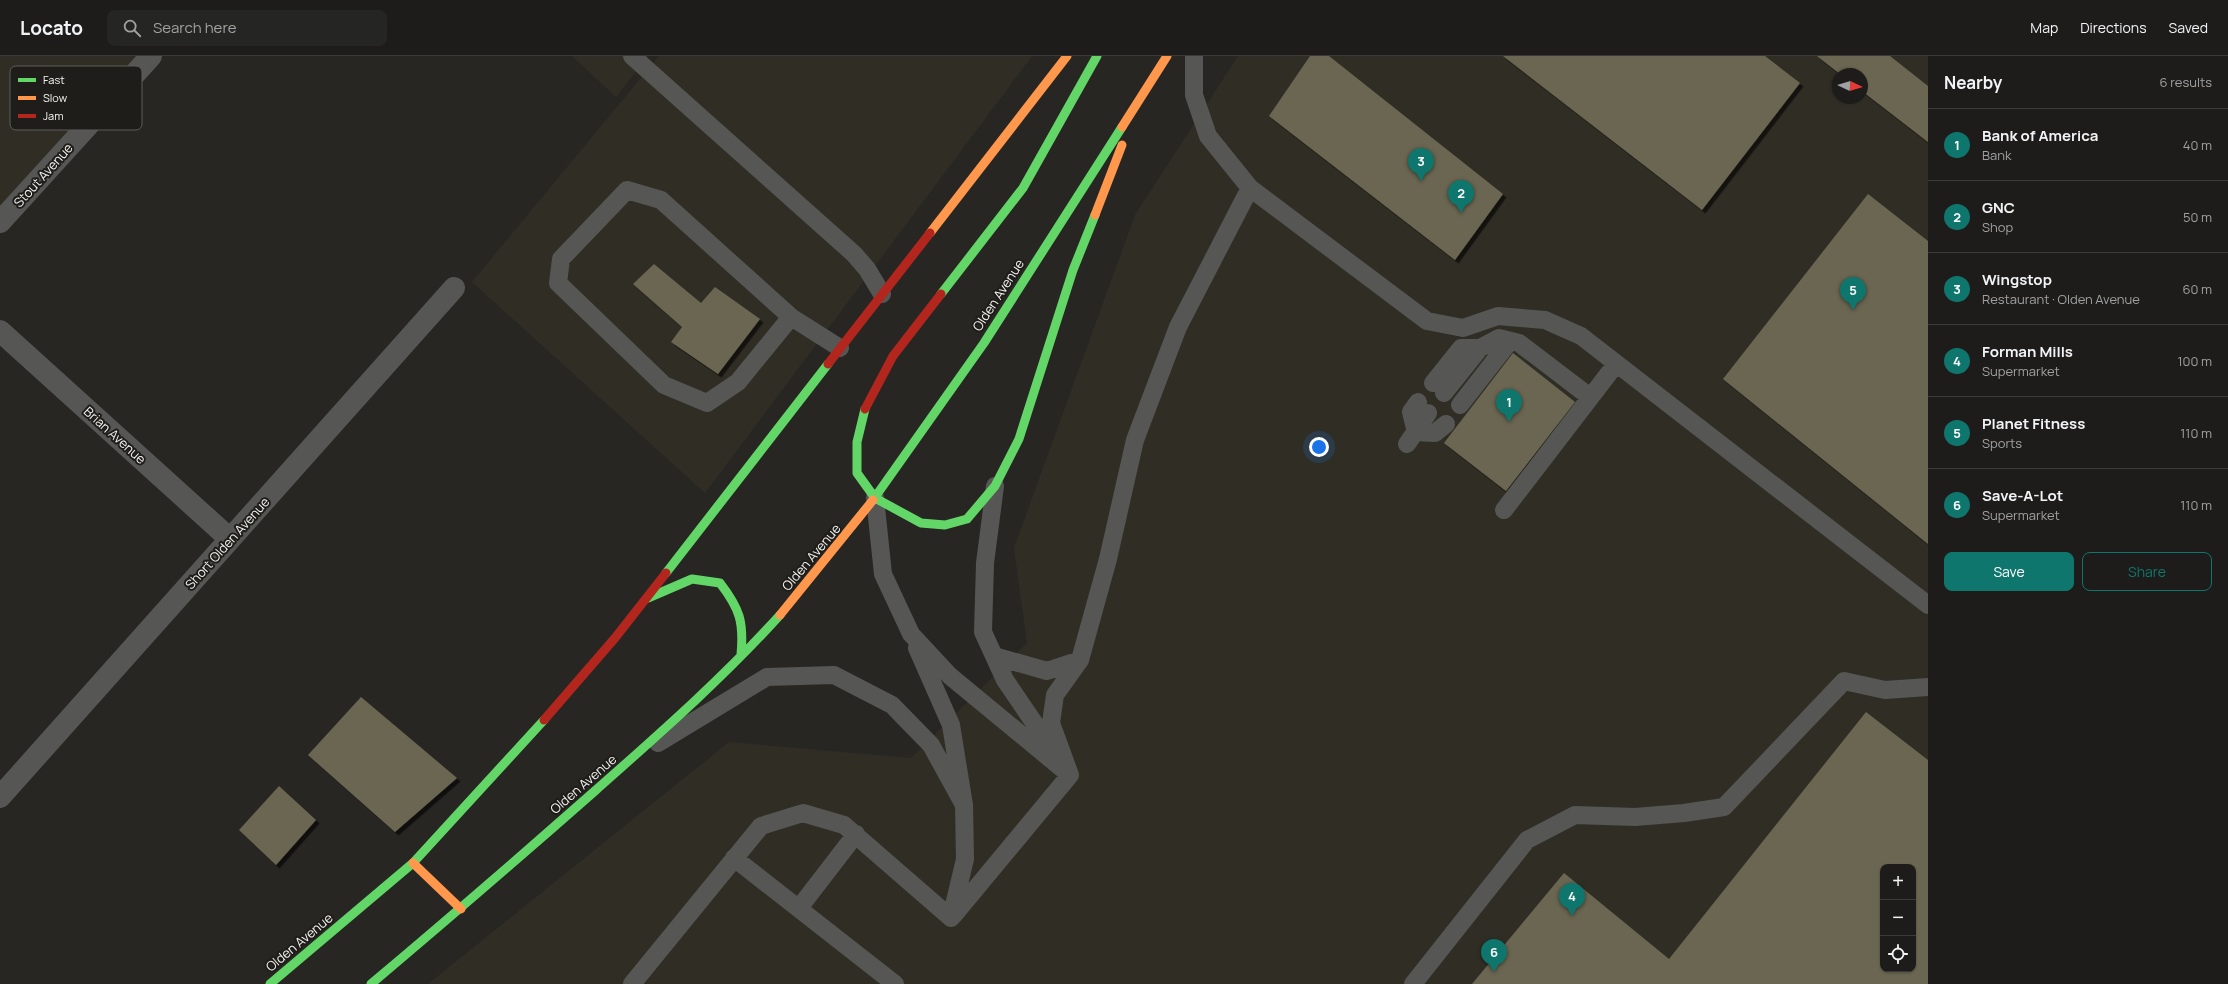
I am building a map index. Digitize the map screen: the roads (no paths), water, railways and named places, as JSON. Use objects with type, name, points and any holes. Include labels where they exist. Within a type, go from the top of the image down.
[{"type":"main road","name":"Olden Avenue","points":[[270,984],[413,863],[513,756],[615,638],[1067,56]]},
{"type":"main road","points":[[1097,56],[1023,188],[893,356],[866,404],[857,442],[857,473],[875,498],[921,523],[945,524],[968,519],[995,486],[1020,439],[1073,270],[1140,98]]},
{"type":"main road","name":"Olden Avenue","points":[[371,984],[461,909],[705,693],[778,618],[845,538],[875,498],[969,364],[1167,56]]},
{"type":"main road","points":[[646,599],[692,579],[720,583],[737,605],[744,629],[741,655]]},
{"type":"main road","points":[[413,863],[461,909]]},
{"type":"street","name":"Stout Avenue","points":[[142,66],[151,56]]},
{"type":"street","name":"Stout Avenue","points":[[0,222],[84,130]]},
{"type":"street","name":"Short Olden Avenue","points":[[0,797],[454,288]]},
{"type":"street","name":"Brian Avenue","points":[[0,331],[230,539]]},
{"type":"lane","points":[[632,56],[854,254],[867,269],[882,294]]},
{"type":"lane","points":[[1194,56],[1194,95],[1208,136],[1250,188],[1427,321],[1463,328],[1498,316],[1545,320],[1581,336],[1928,605]]},
{"type":"lane","points":[[1070,775],[1051,723],[1055,695],[1080,660],[1108,559],[1138,433],[1178,327],[1250,188]]},
{"type":"lane","points":[[791,317],[738,382],[707,403],[664,385],[558,283],[561,259],[627,190],[661,200],[791,317],[840,348]]},
{"type":"lane","points":[[1439,388],[1480,348],[1499,338],[1519,343],[1590,397]]},
{"type":"lane","points":[[1460,405],[1510,341]]},
{"type":"lane","points":[[1504,510],[1616,364]]},
{"type":"lane","points":[[1423,408],[1412,438],[1435,433],[1446,424]]},
{"type":"lane","points":[[995,486],[985,562],[983,632],[1005,680],[1070,775]]},
{"type":"lane","points":[[875,498],[883,574],[951,725],[964,805],[965,859],[951,918]]},
{"type":"lane","points":[[911,634],[950,676],[1070,775]]},
{"type":"lane","points":[[994,656],[1047,671],[1080,660]]},
{"type":"lane","points":[[627,763],[767,677],[834,675],[892,705],[931,745],[964,805]]},
{"type":"lane","points":[[1413,984],[1527,840],[1575,815],[1635,817],[1684,814],[1724,807],[1844,681],[1885,690],[1928,687]]},
{"type":"lane","points":[[951,918],[1070,775]]},
{"type":"lane","points":[[632,984],[761,826],[803,813],[844,825],[951,918]]},
{"type":"lane","points":[[799,908],[856,834]]},
{"type":"lane","points":[[734,858],[895,984]]},
{"type":"place","name":"Wingstop","points":[[1421,181]]},
{"type":"place","name":"GNC","points":[[1461,213]]},
{"type":"place","name":"Planet Fitness","points":[[1853,310]]},
{"type":"place","name":"Bank of America","points":[[1509,422]]},
{"type":"place","name":"Forman Mills","points":[[1572,916]]},
{"type":"place","name":"Save-A-Lot","points":[[1494,972]]}]
